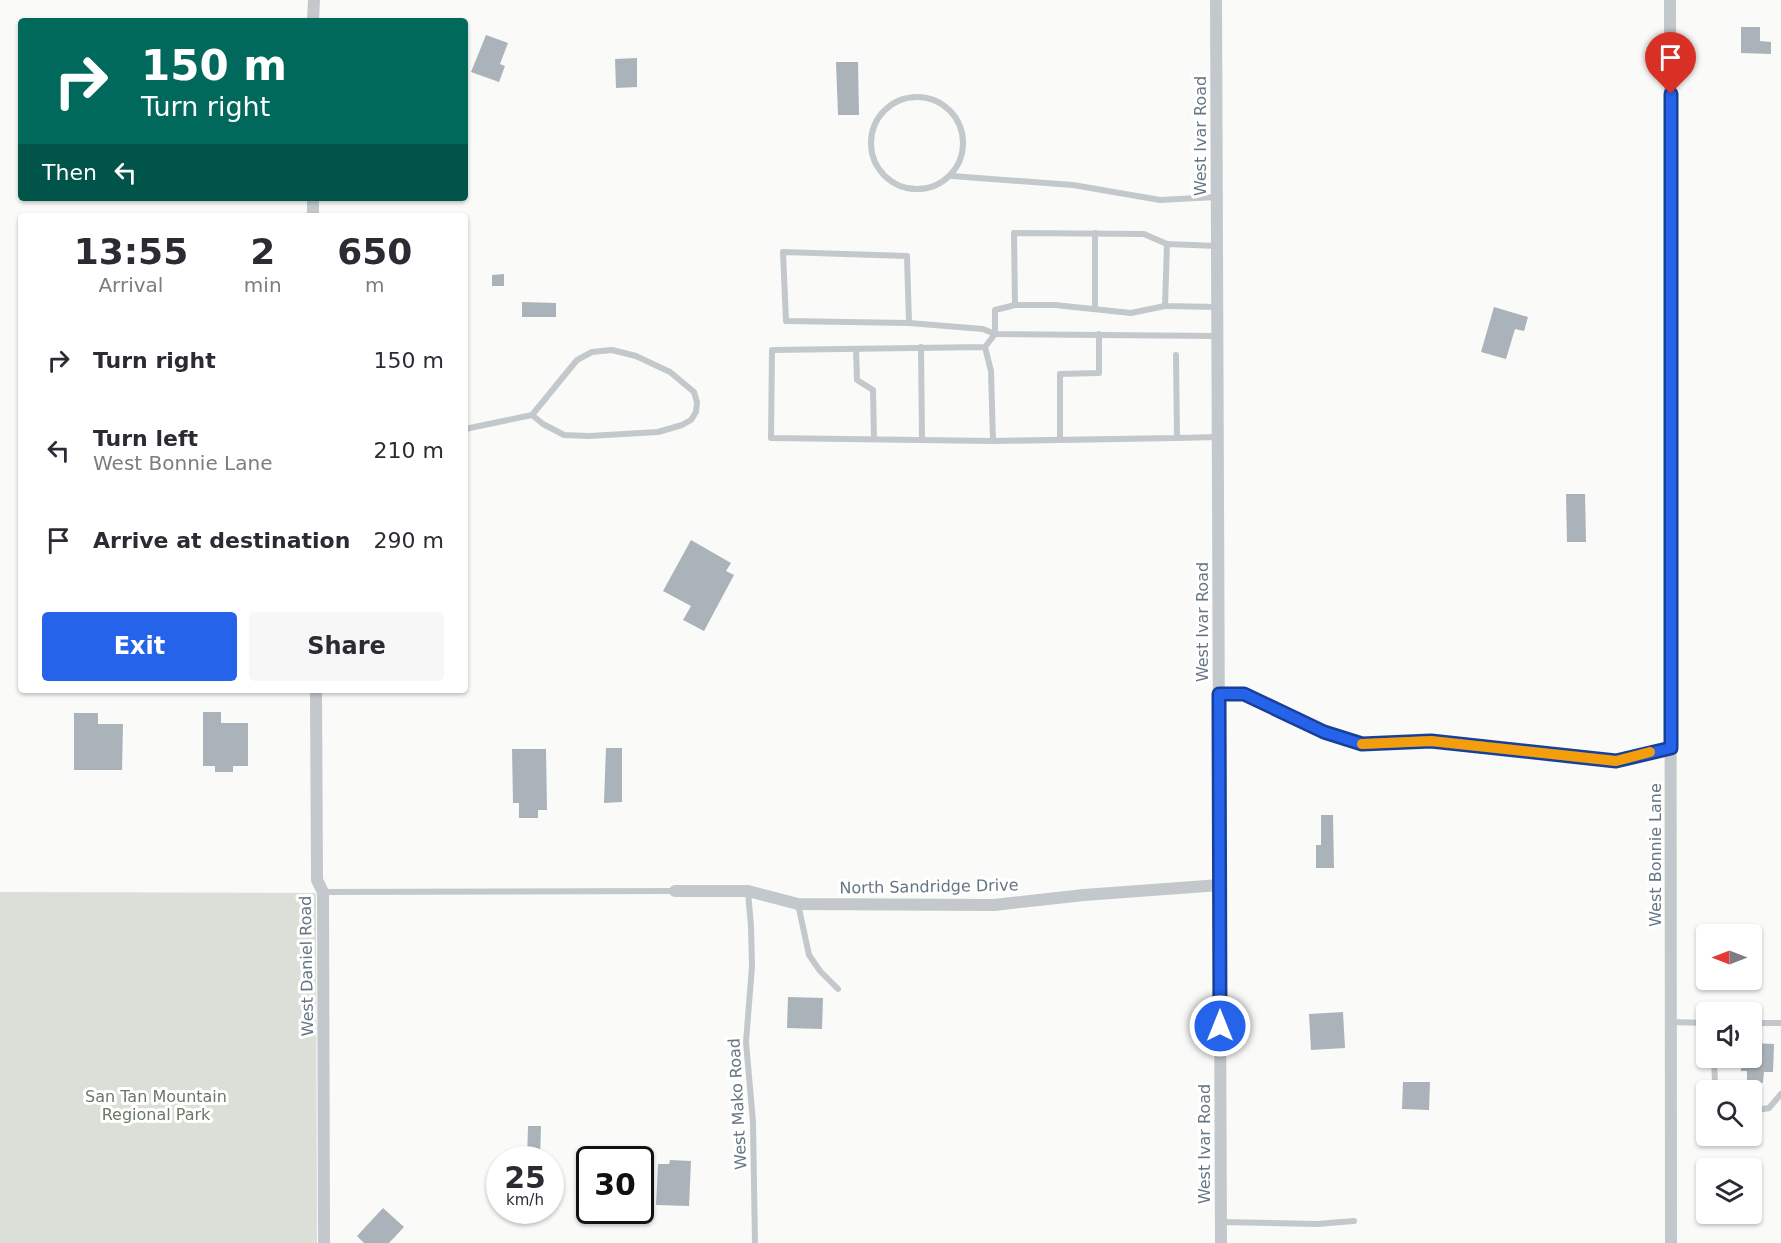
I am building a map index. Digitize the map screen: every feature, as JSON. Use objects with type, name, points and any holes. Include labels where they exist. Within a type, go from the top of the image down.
[{"type":"street","points":[[313,18],[314,0]]},
{"type":"street","name":"West Ivar Road","points":[[1216,0],[1221,1243]]},
{"type":"street","name":"West Bonnie Lane","points":[[1670,0],[1671,1243]]},
{"type":"street","name":"West Daniel Road","points":[[316,693],[317,880],[323,892],[324,1243]]},
{"type":"street","name":"North Sandridge Drive","points":[[675,891],[748,891],[798,904],[994,905],[1084,895],[1220,885]]},
{"type":"lane","points":[[952,176],[962,156],[964,140],[960,125],[951,111],[938,101],[923,96],[907,97],[892,103],[880,114],[873,127],[870,141],[875,163],[878,170],[888,180],[902,188],[916,190],[931,188],[952,176],[1073,185],[1160,200],[1217,197]]},
{"type":"lane","points":[[1015,305],[1014,233],[1144,234],[1167,244],[1217,246]]},
{"type":"lane","points":[[1095,234],[1095,309]]},
{"type":"lane","points":[[1165,306],[1167,244]]},
{"type":"lane","points":[[909,323],[907,256],[783,252],[786,321],[909,323],[983,329],[995,334],[1217,336]]},
{"type":"lane","points":[[985,347],[995,334],[995,310],[1015,305],[1055,305],[1131,313],[1165,306],[1217,307]]},
{"type":"lane","points":[[1060,440],[1060,374],[1099,373],[1099,334]]},
{"type":"lane","points":[[921,347],[922,440]]},
{"type":"lane","points":[[985,347],[772,350],[771,438],[993,441],[1218,437]]},
{"type":"lane","points":[[985,347],[991,370],[993,441]]},
{"type":"lane","points":[[855,349],[857,380],[873,390],[874,440]]},
{"type":"lane","points":[[468,428],[532,415],[577,360],[592,352],[612,350],[636,356],[669,372],[694,392],[697,402],[696,412],[691,420],[658,432],[564,435],[543,424],[532,415]]},
{"type":"lane","points":[[1176,355],[1177,438]]},
{"type":"lane","points":[[1219,694],[1244,694],[1324,732],[1362,744],[1431,741],[1616,761],[1671,748]]},
{"type":"lane","points":[[323,892],[675,891]]},
{"type":"lane","name":"West Mako Road","points":[[748,891],[752,926],[752,966],[746,1042],[753,1122],[755,1243]]},
{"type":"lane","points":[[798,904],[809,955],[820,972],[838,989]]},
{"type":"lane","points":[[1671,1022],[1696,1023]]},
{"type":"lane","points":[[1762,1023],[1781,1023]]},
{"type":"lane","points":[[1762,1109],[1769,1108],[1781,1094]]},
{"type":"lane","points":[[1221,1222],[1317,1224],[1354,1221]]},
{"type":"green space","name":"San Tan Mountain Regional Park","points":[[0,892],[316,893],[317,1243],[0,1243]]},
{"type":"building","points":[[1741,27],[1760,27],[1760,41],[1771,42],[1771,54],[1741,53]]},
{"type":"building","points":[[486,35],[508,43],[500,64],[505,66],[499,82],[471,72]]},
{"type":"building","points":[[637,58],[637,87],[616,88],[615,59]]},
{"type":"building","points":[[836,62],[858,62],[859,115],[838,115]]},
{"type":"building","points":[[504,274],[504,286],[492,286],[492,275]]},
{"type":"building","points":[[522,302],[556,303],[556,317],[522,317]]},
{"type":"building","points":[[1494,307],[1528,317],[1524,331],[1515,329],[1506,359],[1481,352]]},
{"type":"building","points":[[1566,494],[1585,494],[1586,542],[1567,542]]},
{"type":"building","points":[[691,540],[731,563],[726,571],[734,575],[704,631],[683,620],[691,606],[663,591]]},
{"type":"building","points":[[203,712],[221,712],[221,723],[248,723],[248,766],[233,766],[233,772],[215,772],[215,766],[203,766]]},
{"type":"building","points":[[74,713],[98,713],[98,724],[123,724],[122,770],[74,770]]},
{"type":"building","points":[[606,748],[622,748],[622,802],[604,803]]},
{"type":"building","points":[[512,749],[546,749],[547,810],[538,810],[538,818],[519,818],[519,803],[513,803]]},
{"type":"building","points":[[1321,815],[1333,815],[1334,868],[1316,868],[1316,845],[1321,845]]},
{"type":"building","points":[[788,997],[823,998],[822,1029],[787,1028]]},
{"type":"building","points":[[1343,1012],[1345,1048],[1311,1050],[1309,1014]]},
{"type":"building","points":[[1762,1043],[1774,1044],[1773,1072],[1764,1072],[1763,1083],[1762,1080],[1747,1080],[1747,1071],[1741,1071],[1741,1068],[1762,1068]]},
{"type":"building","points":[[1403,1082],[1430,1082],[1429,1110],[1402,1109]]},
{"type":"building","points":[[528,1126],[541,1126],[540,1146],[527,1146]]},
{"type":"building","points":[[670,1160],[691,1161],[689,1206],[656,1205],[658,1164],[669,1164]]},
{"type":"building","points":[[383,1208],[404,1227],[389,1243],[364,1243],[357,1236]]},
{"type":"slow traffic","points":[[1362,744],[1431,741],[1616,761],[1650,752]]},
{"type":"route","points":[[1220,1026],[1219,694],[1244,694],[1324,732],[1362,744],[1431,741],[1616,761],[1671,748],[1671,94]]}]
